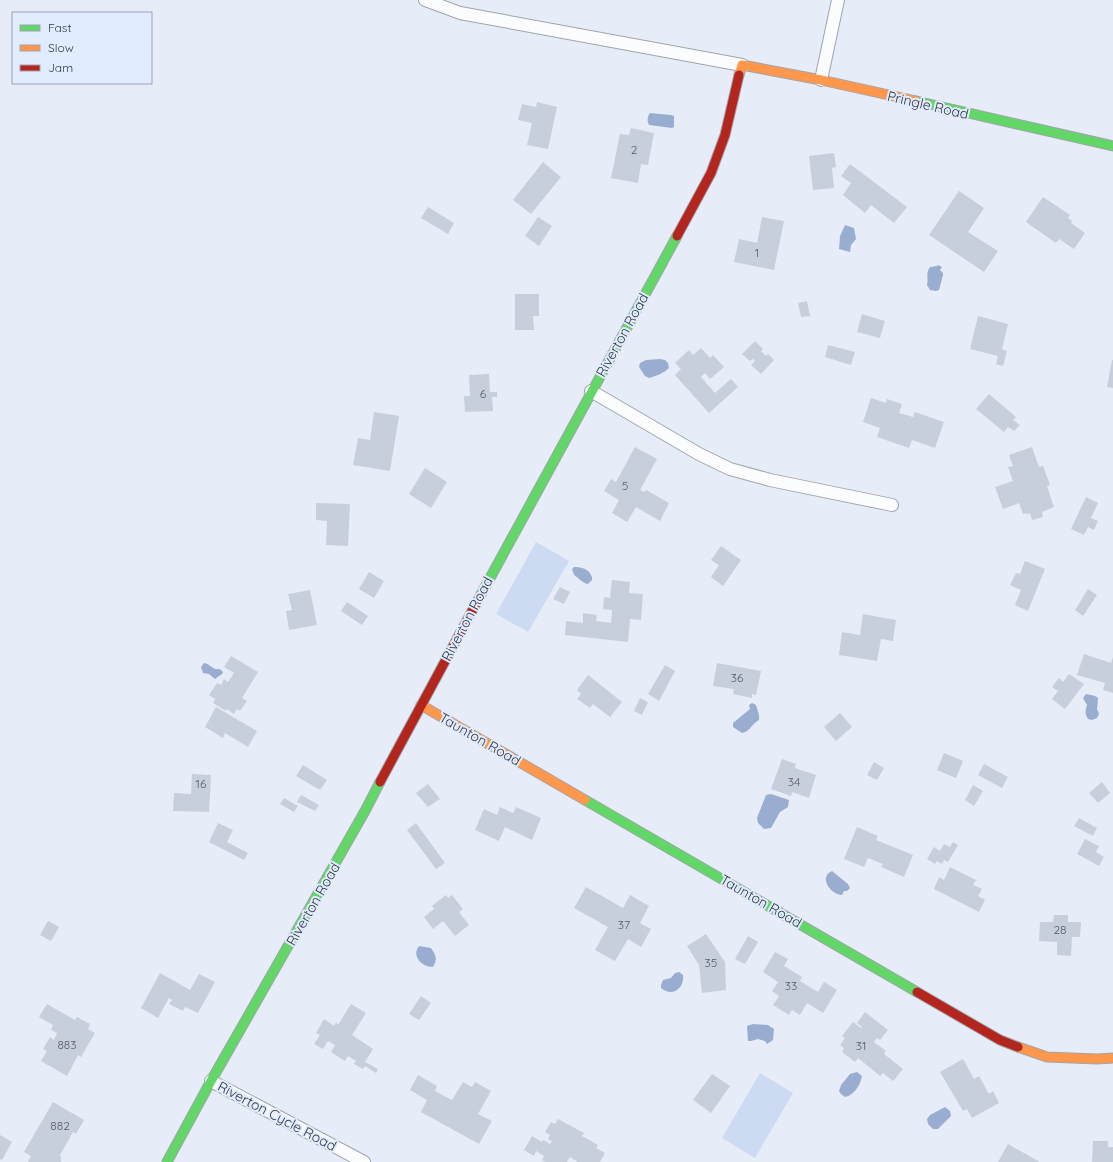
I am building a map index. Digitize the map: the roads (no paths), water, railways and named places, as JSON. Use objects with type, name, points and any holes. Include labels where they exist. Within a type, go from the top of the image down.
[{"type":"street","points":[[425,0],[460,13],[742,66]]},
{"type":"street","points":[[820,80],[838,0]]},
{"type":"street","name":"Pringle Road","points":[[742,66],[820,80],[1113,146]]},
{"type":"street","name":"Riverton Road","points":[[167,1162],[211,1081],[366,811],[421,705],[711,173],[725,135],[742,66]]},
{"type":"street","points":[[591,391],[699,454],[730,469],[770,480],[892,504]]},
{"type":"street","name":"Taunton Road","points":[[421,705],[1000,1040],[1047,1057],[1097,1059],[1113,1058]]},
{"type":"street","name":"Riverton Cycle Road","points":[[211,1081],[364,1162]]}]
